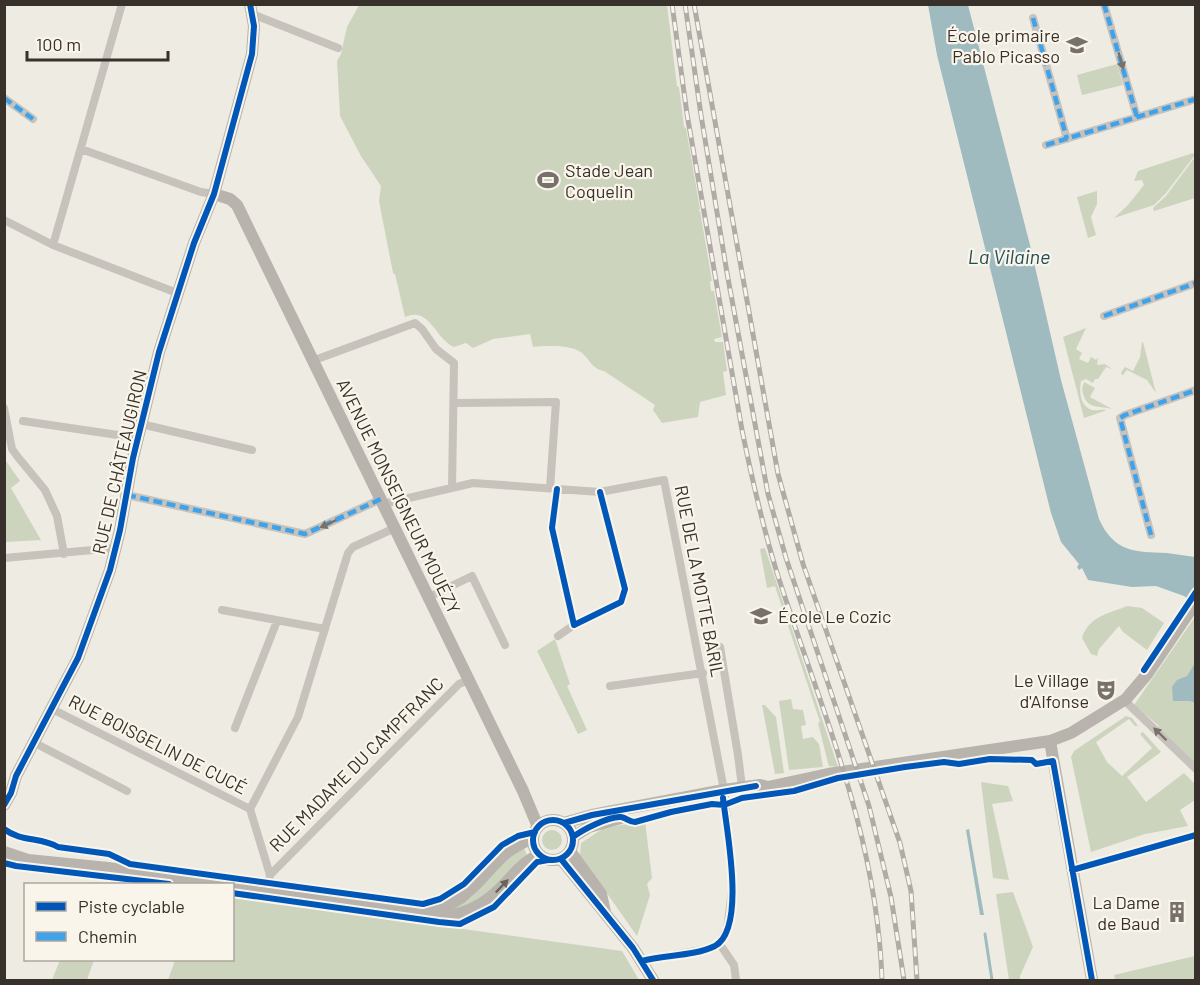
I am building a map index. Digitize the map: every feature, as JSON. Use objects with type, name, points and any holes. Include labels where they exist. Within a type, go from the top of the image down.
[{"type":"main road","name":"RUE DE CHÂTEAUGIRON","points":[[4,790],[15,776],[78,658],[103,592],[116,548],[141,424],[159,352],[177,293],[214,194],[252,54],[254,34],[251,9]]},
{"type":"main road","name":"AVENUE MONSEIGNEUR MOUÉZY","points":[[214,194],[230,199],[237,205],[523,791],[535,832]]},
{"type":"main road","points":[[409,910],[435,909],[454,903],[468,893],[505,854],[547,821],[564,823],[587,816],[743,791],[760,785],[768,787],[828,774],[1050,741],[1085,725],[1124,700],[1148,673],[1194,600]]},
{"type":"main road","points":[[1112,706],[1144,670],[1194,600]]},
{"type":"main road","points":[[1050,741],[1092,981]]},
{"type":"main road","name":"RUE DE CHÂTEAUGIRON","points":[[4,805],[11,793],[15,776]]},
{"type":"main road","points":[[535,832],[534,847],[539,855],[548,860],[565,855],[573,837],[589,827],[628,815],[709,803],[724,794]]},
{"type":"main road","points":[[564,823],[573,837]]},
{"type":"main road","points":[[4,852],[20,858],[211,883]]},
{"type":"main road","points":[[234,885],[449,916],[471,910],[490,898],[524,864],[539,855]]},
{"type":"main road","points":[[565,855],[601,894],[605,912],[642,961],[653,981]]},
{"type":"street","points":[[53,245],[122,4]]},
{"type":"street","points":[[1104,4],[1137,117]]},
{"type":"street","name":"RUE DE CHÂTEAUGIRON","points":[[251,9],[338,48]]},
{"type":"street","points":[[1033,18],[1067,139]]},
{"type":"street","points":[[4,98],[33,119]]},
{"type":"street","points":[[1046,145],[1196,99]]},
{"type":"street","points":[[81,148],[201,192],[214,194]]},
{"type":"street","points":[[5,223],[53,245],[177,293]]},
{"type":"street","points":[[1104,316],[1196,283]]},
{"type":"street","points":[[312,361],[415,324],[423,329],[436,349],[454,363],[452,488]]},
{"type":"street","points":[[1151,535],[1120,418],[1125,414],[1196,390]]},
{"type":"street","points":[[454,403],[556,402],[552,528],[574,625]]},
{"type":"street","points":[[4,408],[12,449],[45,490],[57,516],[64,554]]},
{"type":"street","points":[[23,421],[138,438]]},
{"type":"street","points":[[141,424],[252,450]]},
{"type":"street","name":"RUE DE LA MOTTE BARIL","points":[[127,495],[305,534],[382,502],[473,483],[600,492],[664,480],[703,673],[724,794],[733,883],[728,929],[719,943]]},
{"type":"street","points":[[558,636],[574,625],[621,602],[625,589],[600,492]]},
{"type":"street","points":[[268,890],[270,875],[250,809],[298,717],[348,553],[353,547],[395,528]]},
{"type":"street","points":[[4,558],[116,548]]},
{"type":"street","points":[[429,597],[472,576],[505,645]]},
{"type":"street","points":[[222,610],[325,629]]},
{"type":"street","points":[[235,728],[278,621]]},
{"type":"street","points":[[720,647],[743,791]]},
{"type":"street","points":[[610,686],[703,673]]},
{"type":"street","name":"RUE MADAME DU CAMPFRANC","points":[[270,875],[459,684],[469,680]]},
{"type":"street","points":[[1124,700],[1196,769]]},
{"type":"street","name":"RUE BOISGELIN DE CUCÉ","points":[[52,709],[250,809]]},
{"type":"street","points":[[33,742],[127,791]]},
{"type":"street","points":[[1072,870],[1196,835]]},
{"type":"street","points":[[642,961],[706,949],[719,943],[734,965],[736,981]]},
{"type":"green space","name":"Stade Jean Coquelin","points":[[359,5],[667,5],[677,86],[712,281],[710,281],[711,291],[714,291],[722,337],[714,339],[715,342],[723,342],[727,371],[723,372],[726,395],[700,402],[698,417],[662,423],[653,410],[655,405],[596,368],[577,350],[558,346],[533,347],[530,334],[493,339],[473,348],[466,343],[454,347],[447,343],[421,316],[405,317],[393,273],[379,201],[381,186],[361,156],[340,116],[337,61],[341,54],[347,27]]},
{"type":"green space","points":[[1117,64],[1123,85],[1082,95],[1077,75]]},
{"type":"green space","points":[[1193,153],[1195,155],[1154,205],[1114,218],[1144,185],[1142,180],[1134,181],[1138,171]]},
{"type":"green space","points":[[1195,157],[1195,198],[1154,211],[1153,208],[1166,196]]},
{"type":"green space","points":[[1097,191],[1097,204],[1091,217],[1096,235],[1088,238],[1077,197]]},
{"type":"green space","points":[[1086,328],[1076,349],[1082,353],[1079,359],[1088,363],[1091,357],[1096,360],[1098,357],[1097,365],[1105,364],[1112,369],[1106,367],[1093,383],[1086,379],[1081,381],[1080,394],[1085,405],[1092,410],[1107,410],[1084,418],[1063,337]]},
{"type":"green space","points":[[1142,342],[1156,393],[1147,380],[1127,370],[1123,375],[1121,374],[1125,367],[1133,371],[1140,357]]},
{"type":"green space","points":[[1084,382],[1095,388],[1090,397],[1112,409],[1089,404],[1082,389]]},
{"type":"green space","points":[[4,458],[20,481],[11,488],[41,540],[5,542]]},
{"type":"green space","points":[[765,548],[838,767],[829,766],[818,723],[820,722],[775,586],[767,588],[760,549]]},
{"type":"green space","points":[[1127,606],[1142,608],[1164,623],[1147,650],[1123,632],[1119,626],[1099,649],[1097,656],[1091,654],[1082,638],[1089,625],[1100,617]]},
{"type":"green space","points":[[1195,617],[1195,766],[1156,729],[1159,726],[1134,705]]},
{"type":"green space","points":[[555,639],[570,684],[567,686],[587,730],[578,734],[537,651]]},
{"type":"green space","points":[[791,699],[793,709],[803,710],[806,725],[801,726],[803,739],[813,737],[819,744],[823,767],[789,770],[779,701]]},
{"type":"green space","points":[[762,705],[765,705],[776,717],[784,773],[775,774]]},
{"type":"green space","points":[[1126,716],[1132,718],[1138,726],[1135,726],[1129,719],[1096,742],[1107,762],[1122,776],[1152,748],[1140,734],[1143,732],[1161,752],[1127,777],[1146,802],[1184,773],[1195,784],[1195,800],[1180,810],[1188,826],[1145,834],[1091,852],[1071,757],[1074,751]]},
{"type":"green space","points":[[981,782],[1008,786],[1013,801],[992,804],[1009,880],[993,878]]},
{"type":"green space","points":[[645,821],[652,878],[647,884],[650,895],[637,936],[580,855],[581,843],[604,828]]},
{"type":"green space","points":[[548,830],[556,830],[562,836],[562,844],[556,850],[548,850],[542,844],[542,836]]},
{"type":"green space","points":[[523,846],[527,855],[482,898],[460,908],[448,910],[471,898],[506,857]]},
{"type":"green space","points":[[1013,892],[1033,947],[1020,980],[1009,980],[996,894]]},
{"type":"green space","points":[[234,897],[622,951],[639,980],[168,980],[175,961],[234,961]]},
{"type":"green space","points":[[1195,956],[1195,980],[1115,980],[1114,975]]},
{"type":"green space","points":[[60,961],[94,961],[87,980],[52,980]]},
{"type":"water","name":"La Vilaine","points":[[928,5],[968,5],[1030,245],[1061,380],[1099,519],[1111,538],[1126,548],[1135,551],[1195,557],[1195,604],[1184,596],[1156,586],[1132,587],[1088,580],[1082,568],[1079,570],[1077,567],[1079,564],[1061,542],[1051,513],[937,55]]},
{"type":"water","points":[[1195,663],[1195,703],[1173,701],[1172,687],[1177,680],[1187,676]]},
{"type":"water","points":[[969,829],[984,915],[980,915],[966,830]]},
{"type":"waterway","points":[[985,934],[992,980]]},
{"type":"railway","points":[[672,4],[687,114],[742,430],[778,576],[829,725],[858,824],[870,875],[878,927],[882,980]]},
{"type":"railway","points":[[685,4],[727,273],[768,494],[786,558],[869,806],[891,897],[904,980]]},
{"type":"railway","points":[[694,4],[778,474],[803,564],[900,843],[911,891],[917,980]]},
{"type":"marked path","points":[[1104,4],[1137,117]]},
{"type":"marked path","points":[[1033,18],[1067,139]]},
{"type":"marked path","points":[[4,98],[33,119]]},
{"type":"marked path","points":[[1046,145],[1196,99]]},
{"type":"marked path","points":[[1104,316],[1196,283]]},
{"type":"marked path","points":[[1151,535],[1120,418],[1196,390]]},
{"type":"marked path","points":[[127,495],[305,534],[381,499]]},
{"type":"cycle path","points":[[4,805],[11,793],[16,776],[78,658],[110,570],[133,458],[159,352],[194,243],[214,194],[252,54],[254,26],[250,4]]},
{"type":"cycle path","points":[[557,489],[552,528],[574,625],[621,602],[625,589],[600,492]]},
{"type":"cycle path","points":[[1144,670],[1196,592]]},
{"type":"cycle path","points":[[573,837],[596,824],[616,817],[635,822],[671,812],[712,804],[724,805],[742,798],[794,791],[838,778],[905,767],[944,762],[959,764],[990,759],[1032,760],[1036,764],[1053,761],[1092,980]]},
{"type":"cycle path","points":[[564,823],[592,815],[756,786]]},
{"type":"cycle path","points":[[642,961],[707,949],[715,946],[725,936],[730,920],[732,876],[723,798]]},
{"type":"cycle path","points":[[553,820],[567,826],[573,840],[567,854],[553,860],[539,854],[533,840],[539,826],[553,820]]},
{"type":"cycle path","points":[[4,829],[17,836],[58,847],[109,854],[130,864],[423,904],[440,899],[464,884],[502,845],[518,836],[535,832]]},
{"type":"cycle path","points":[[1072,870],[1196,835]]},
{"type":"cycle path","points":[[561,859],[633,948],[653,980]]},
{"type":"cycle path","points":[[234,893],[460,924],[494,907],[537,862],[548,860]]},
{"type":"cycle path","points":[[4,863],[160,883]]},
{"type":"place","name":"École primaire Pablo Picasso","points":[[1077,45]]},
{"type":"place","name":"Stade Jean Coquelin","points":[[548,180]]},
{"type":"place","name":"École Le Cozic","points":[[761,616]]},
{"type":"place","name":"Le Village d'Alfonse","points":[[1106,690]]},
{"type":"place","name":"La Dame de Baud","points":[[1177,912]]}]
